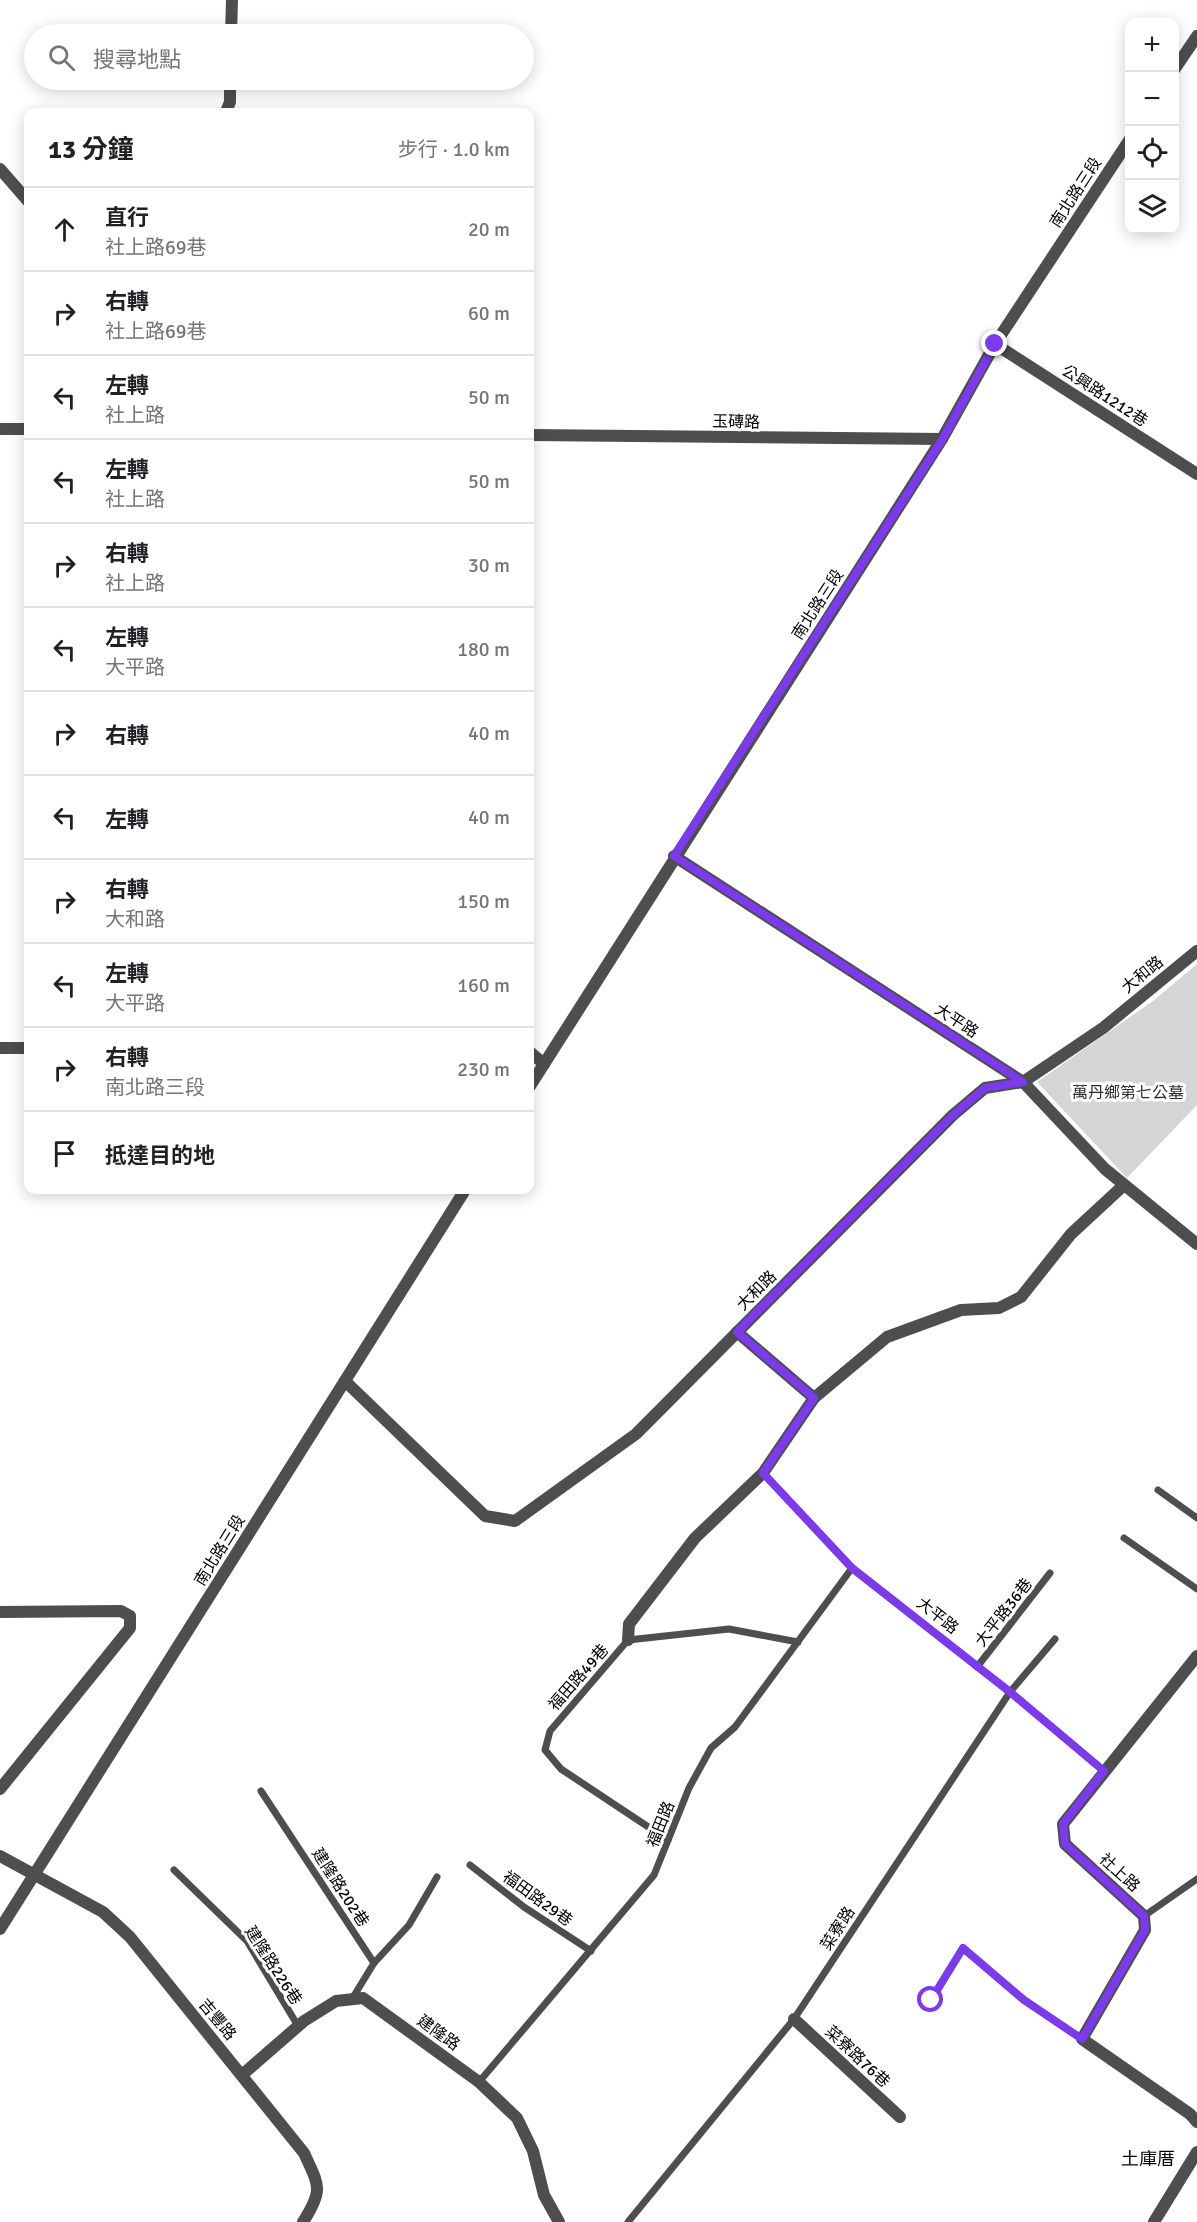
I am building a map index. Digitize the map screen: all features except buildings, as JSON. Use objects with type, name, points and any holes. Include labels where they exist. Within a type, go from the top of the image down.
[{"type":"street","points":[[231,24],[232,0]]},
{"type":"street","points":[[1179,63],[1197,36]]},
{"type":"street","points":[[228,108],[230,90]]},
{"type":"street","name":"南北路三段","points":[[534,1080],[674,856],[942,440],[995,344],[1125,147]]},
{"type":"street","points":[[0,169],[24,196]]},
{"type":"street","name":"公興路1212巷","points":[[995,344],[1197,474]]},
{"type":"street","points":[[0,429],[24,429]]},
{"type":"street","name":"玉磚路","points":[[534,435],[942,440]]},
{"type":"street","name":"大平路","points":[[674,856],[1023,1082],[1105,1169],[1197,1244]]},
{"type":"street","name":"大和路","points":[[345,1381],[485,1516],[515,1521],[636,1434],[953,1115],[985,1088],[1023,1082],[1103,1028],[1197,951]]},
{"type":"street","points":[[0,1048],[24,1048]]},
{"type":"street","points":[[534,1055],[544,1064]]},
{"type":"street","points":[[628,1640],[629,1624],[695,1538],[763,1473],[814,1398],[887,1337],[961,1310],[999,1308],[1022,1297],[1071,1233],[1125,1185]]},
{"type":"street","name":"南北路三段","points":[[0,1929],[462,1194]]},
{"type":"street","points":[[737,1332],[814,1398]]},
{"type":"street","points":[[0,1612],[121,1611],[130,1616],[130,1628],[0,1789]]},
{"type":"street","name":"社上路","points":[[1082,2039],[1145,1930],[1144,1916],[1065,1844],[1063,1824],[1197,1656]]},
{"type":"street","name":"吉豐路","points":[[0,1856],[104,1912],[130,1937],[304,2152],[319,2186],[316,2202],[303,2222]]},
{"type":"street","name":"建隆路","points":[[352,1999],[363,1998],[479,2082],[517,2118],[533,2151],[544,2194],[559,2222]]},
{"type":"street","points":[[243,2074],[298,2026],[336,2001],[352,1999]]},
{"type":"street","name":"菜寮路76巷","points":[[794,2019],[900,2117]]},
{"type":"street","points":[[1082,2039],[1190,2114],[1197,2122]]},
{"type":"street","points":[[1154,2222],[1193,2169],[1197,2152]]},
{"type":"lane","name":"大平路","points":[[763,1473],[852,1568],[1010,1692],[1104,1771]]},
{"type":"lane","points":[[1158,1490],[1197,1518]]},
{"type":"lane","points":[[1124,1538],[1197,1589]]},
{"type":"lane","name":"福田路","points":[[479,2082],[654,1875],[689,1788],[711,1748],[735,1727],[852,1568]]},
{"type":"lane","name":"大平路36巷","points":[[977,1667],[1050,1573]]},
{"type":"lane","name":"福田路49巷","points":[[668,1840],[561,1769],[545,1750],[550,1731],[628,1640],[729,1629],[798,1641]]},
{"type":"lane","name":"菜寮路","points":[[628,2222],[794,2019],[1010,1692],[1055,1639]]},
{"type":"lane","name":"建隆路202巷","points":[[261,1791],[374,1963]]},
{"type":"lane","name":"福田路29巷","points":[[470,1865],[524,1907],[591,1952]]},
{"type":"lane","name":"建隆路226巷","points":[[174,1870],[246,1941],[298,2026]]},
{"type":"lane","points":[[352,1999],[374,1963],[409,1925],[436,1877]]},
{"type":"lane","points":[[1144,1916],[1197,1879]]},
{"type":"lane","points":[[931,2000],[963,1948],[1024,2000],[1082,2039]]},
{"type":"green space","name":"萬丹鄉第七公墓","points":[[1197,964],[1197,1105],[1127,1178],[1037,1082],[1153,1001]]},
{"type":"district","name":"土庫厝","points":[[1148,2159]]},
{"type":"route","points":[[931,2000],[963,1948],[1024,2000],[1082,2039],[1145,1930],[1144,1916],[1065,1844],[1063,1824],[1104,1771],[1010,1692],[852,1568],[763,1473],[814,1398],[737,1332],[953,1115],[985,1088],[1023,1082],[674,856],[942,440],[995,344]]}]
